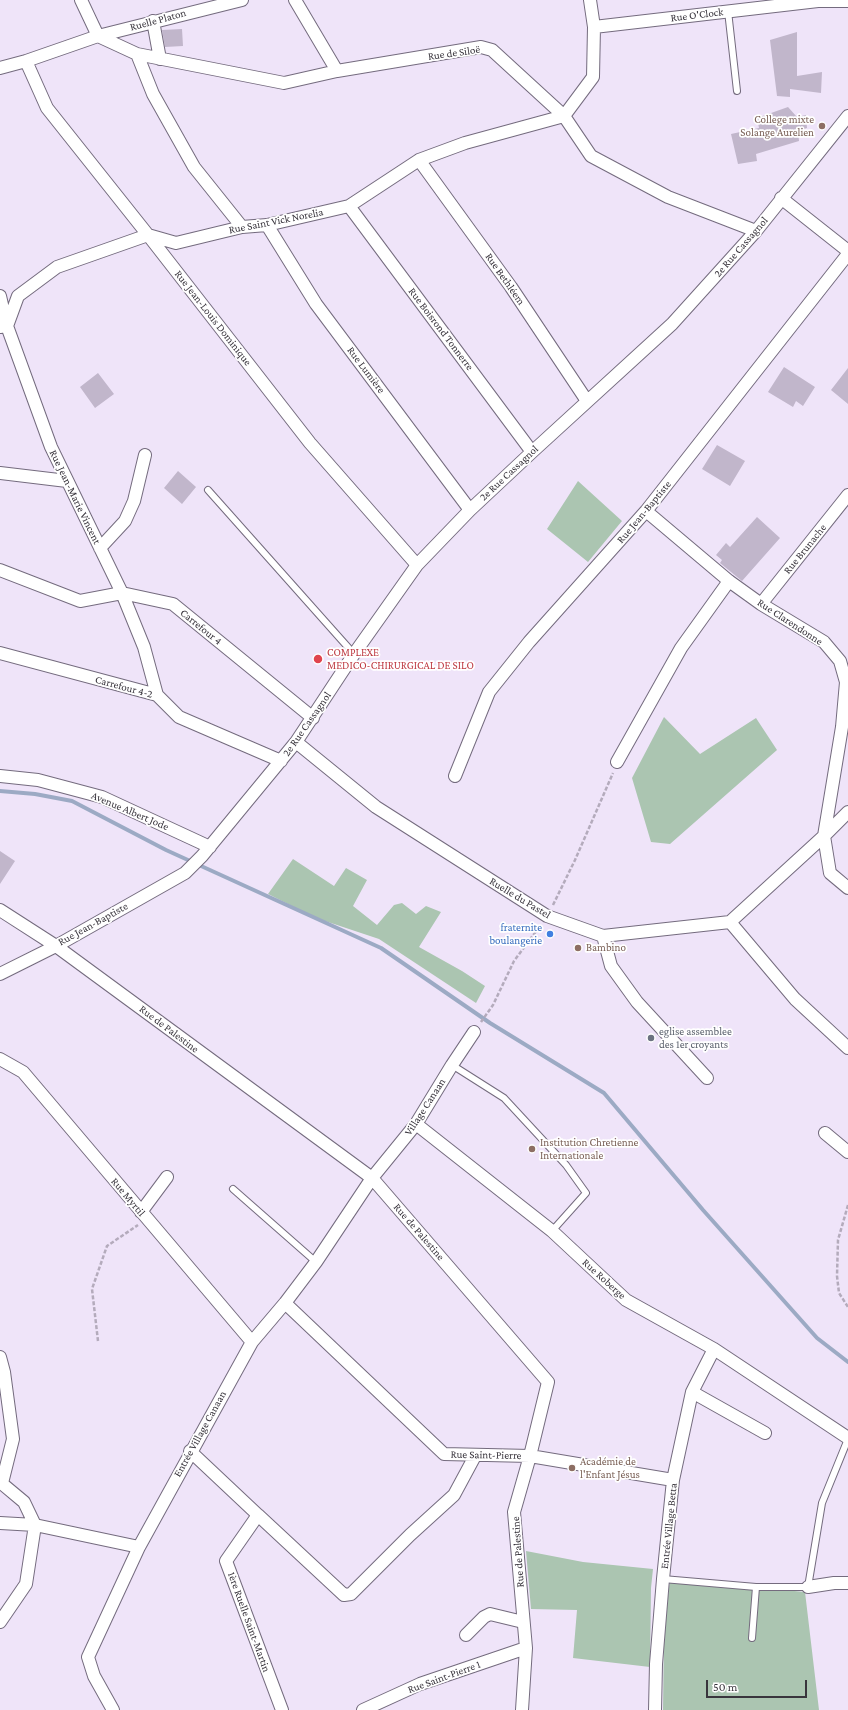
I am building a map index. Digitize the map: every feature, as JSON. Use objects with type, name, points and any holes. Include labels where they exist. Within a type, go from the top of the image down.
[{"type":"street","points":[[81,0],[98,36]]},
{"type":"street","name":"Ruelle Platon","points":[[0,68],[26,61],[98,36],[153,21],[242,0]]},
{"type":"street","points":[[295,0],[337,71]]},
{"type":"street","points":[[564,116],[593,77],[594,27],[590,0]]},
{"type":"street","name":"Rue O'Clock","points":[[594,27],[818,1],[848,1]]},
{"type":"street","points":[[153,21],[160,59]]},
{"type":"street","name":"Rue de Siloë","points":[[98,36],[137,54],[284,83],[337,71],[481,47],[492,50],[564,116],[591,156],[668,197],[756,230]]},
{"type":"street","points":[[137,54],[153,94],[194,167],[242,227]]},
{"type":"street","name":"Rue Jean-Louis Dominique","points":[[26,61],[47,108],[310,443],[417,565]]},
{"type":"street","name":"Rue Saint Vick Norelia","points":[[148,236],[176,243],[242,227],[267,225],[349,206],[418,160],[465,143],[564,116]]},
{"type":"street","name":"2e Rue Cassagnol","points":[[202,856],[296,742],[354,654],[417,565],[470,510],[672,324],[756,230],[848,116]]},
{"type":"street","name":"Rue Bethléem","points":[[418,160],[512,287],[587,401]]},
{"type":"street","points":[[781,198],[848,251]]},
{"type":"street","name":"Rue Boisrond Tonnerre","points":[[349,206],[532,452]]},
{"type":"street","name":"Rue Lumière","points":[[267,225],[316,304],[470,510]]},
{"type":"street","points":[[4,326],[18,296],[57,267],[148,236]]},
{"type":"street","name":"Rue Jean-Baptiste","points":[[455,776],[489,692],[529,642],[646,511],[848,254]]},
{"type":"street","name":"Rue Jean-Marie Vincent","points":[[0,296],[4,326],[51,447],[122,593],[144,647],[157,696]]},
{"type":"street","points":[[100,548],[125,521],[134,501],[145,455]]},
{"type":"street","points":[[0,473],[68,481]]},
{"type":"street","name":"Rue Brunache","points":[[761,604],[848,495]]},
{"type":"street","name":"Rue Clarendonne","points":[[646,511],[729,581],[761,604],[824,642],[840,661],[846,682],[842,727],[824,836],[830,873],[848,888]]},
{"type":"street","name":"Carrefour 4","points":[[0,570],[80,601],[122,593],[173,604],[313,718]]},
{"type":"street","points":[[617,762],[681,648],[729,581]]},
{"type":"street","name":"Carrefour 4-2","points":[[0,653],[157,696],[179,717],[281,761]]},
{"type":"street","name":"Ruelle du Pastel","points":[[296,742],[376,807],[547,916],[602,936],[730,922]]},
{"type":"street","name":"Avenue Albert Jode","points":[[0,776],[38,780],[102,797],[210,847]]},
{"type":"street","points":[[848,812],[730,922],[795,999],[848,1048]]},
{"type":"street","name":"Rue Jean-Baptiste","points":[[0,974],[56,946],[185,873],[202,856]]},
{"type":"street","name":"Rue de Palestine","points":[[0,910],[56,946],[372,1178],[548,1382],[530,1456],[514,1512],[526,1648],[522,1710]]},
{"type":"street","points":[[602,936],[611,966],[637,1002],[707,1078]]},
{"type":"street","name":"Village Canaan","points":[[372,1178],[416,1124],[474,1032]]},
{"type":"street","name":"Rue Myrtil","points":[[0,1059],[23,1072],[252,1342]]},
{"type":"street","name":"Rue Roberge","points":[[416,1124],[552,1231],[626,1300],[714,1349],[848,1438]]},
{"type":"street","points":[[825,1133],[848,1152]]},
{"type":"street","points":[[144,1216],[167,1177]]},
{"type":"street","name":"Entrée Village Canaan","points":[[113,1710],[94,1676],[88,1657],[139,1547],[252,1342],[285,1303],[316,1262],[372,1178]]},
{"type":"street","name":"Rue Saint-Pierre","points":[[285,1303],[444,1454],[475,1456],[530,1456],[674,1480]]},
{"type":"street","name":"Entrée Village Betta","points":[[655,1710],[656,1664],[663,1579],[674,1480],[692,1392],[714,1349]]},
{"type":"street","points":[[0,1357],[4,1372],[13,1439],[1,1483],[24,1502],[35,1525],[26,1584],[0,1622]]},
{"type":"street","points":[[692,1392],[765,1433]]},
{"type":"street","points":[[190,1452],[344,1594],[351,1594],[410,1534],[454,1495],[475,1456]]},
{"type":"street","name":"1ère Ruelle Saint-Martin","points":[[258,1515],[226,1561],[282,1710]]},
{"type":"street","points":[[0,1523],[35,1525],[139,1547]]},
{"type":"street","points":[[808,1587],[834,1583],[848,1583]]},
{"type":"street","points":[[466,1635],[484,1617],[490,1614],[523,1622]]},
{"type":"street","name":"Rue Saint-Pierre 1","points":[[363,1710],[420,1684],[526,1648]]},
{"type":"lane","points":[[728,11],[737,91]]},
{"type":"lane","points":[[208,490],[354,654]]},
{"type":"lane","points":[[452,1065],[504,1098],[566,1166],[586,1193],[552,1231]]},
{"type":"lane","points":[[233,1189],[316,1262]]},
{"type":"lane","points":[[663,1579],[756,1587],[808,1587],[822,1503],[848,1438]]},
{"type":"lane","points":[[752,1638],[756,1587]]},
{"type":"path","points":[[474,1032],[493,1005],[514,961],[547,916],[575,860],[617,762]]},
{"type":"path","points":[[848,1205],[838,1240],[837,1276],[839,1293],[848,1307]]},
{"type":"path","points":[[98,1341],[92,1288],[106,1246],[144,1216]]},
{"type":"green space","points":[[578,481],[622,521],[588,562],[547,529]]},
{"type":"green space","points":[[664,717],[700,754],[756,718],[777,750],[670,844],[651,842],[632,778]]},
{"type":"green space","points":[[293,859],[334,886],[346,868],[367,880],[353,906],[377,925],[394,905],[402,903],[416,914],[426,906],[441,912],[419,947],[462,971],[485,986],[476,1003],[379,939],[316,918],[268,894]]},
{"type":"green space","points":[[526,1551],[583,1562],[653,1569],[651,1588],[650,1667],[573,1658],[577,1610],[531,1609]]},
{"type":"green space","points":[[670,1579],[805,1592],[819,1710],[663,1710],[664,1631]]},
{"type":"building","points":[[182,29],[183,46],[165,47],[162,30]]},
{"type":"building","points":[[797,32],[797,76],[822,72],[821,93],[790,89],[790,97],[777,96],[770,40]]},
{"type":"building","points":[[788,107],[797,117],[806,115],[807,128],[798,131],[799,141],[756,154],[757,161],[738,164],[731,134],[759,128],[757,118]]},
{"type":"building","points":[[784,367],[815,387],[803,406],[796,401],[793,407],[768,392]]},
{"type":"building","points":[[848,368],[848,404],[831,390]]},
{"type":"building","points":[[98,373],[114,394],[95,408],[80,387]]},
{"type":"building","points":[[717,445],[745,461],[730,486],[702,469]]},
{"type":"building","points":[[178,471],[196,487],[182,504],[164,488]]},
{"type":"building","points":[[757,517],[780,538],[742,581],[720,563],[722,560],[716,555],[726,543],[730,547]]},
{"type":"building","points":[[0,851],[15,861],[0,884]]},
{"type":"waterway","points":[[0,791],[35,794],[72,801],[166,850],[381,948],[490,1023],[604,1093],[703,1210],[817,1338],[848,1362]]},
{"type":"place","name":"College mixte Solange Aurelien","points":[[822,126]]},
{"type":"place","name":"COMPLEXE MEDICO-CHIRURGICAL DE SILO","points":[[318,659]]},
{"type":"place","name":"fraternite boulangerie","points":[[550,934]]},
{"type":"place","name":"Bambino","points":[[578,948]]},
{"type":"place","name":"eglise assemblee des 1er croyants","points":[[651,1038]]},
{"type":"place","name":"Institution Chretienne Internationale","points":[[532,1149]]},
{"type":"place","name":"Académie de l'Enfant Jésus","points":[[572,1468]]}]
